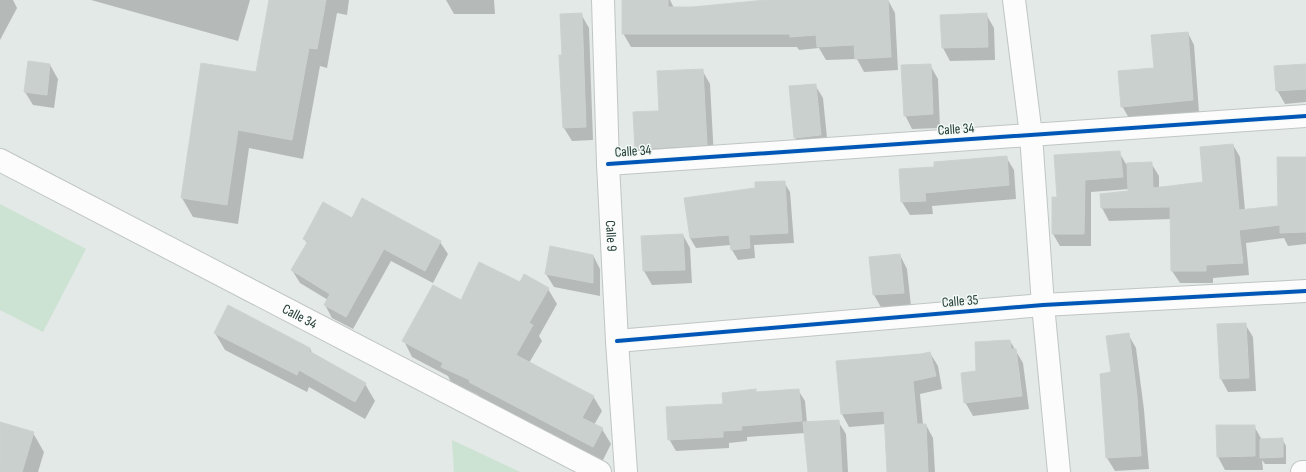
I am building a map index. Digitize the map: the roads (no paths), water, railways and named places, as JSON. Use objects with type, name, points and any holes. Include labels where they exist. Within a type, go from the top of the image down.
[{"type":"street","name":"Calle 9","points":[[603,0],[608,164],[617,341],[626,472]]},
{"type":"street","points":[[1014,0],[1031,136],[1043,305],[1059,472]]},
{"type":"street","name":"Calle 34","points":[[608,164],[1306,116]]},
{"type":"street","name":"Calle 34","points":[[0,160],[600,472]]},
{"type":"street","name":"Calle 35","points":[[617,341],[1043,305],[1306,291]]}]
